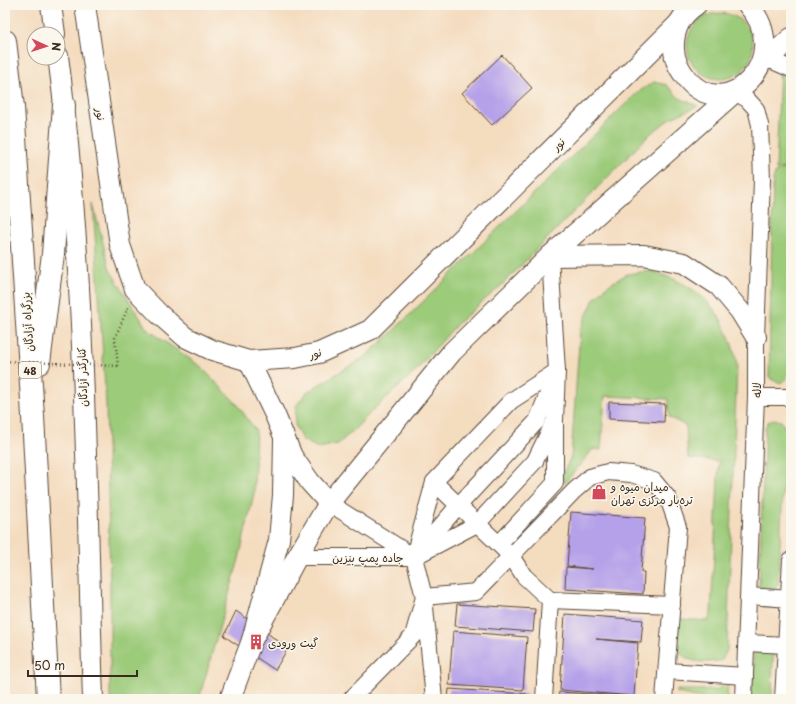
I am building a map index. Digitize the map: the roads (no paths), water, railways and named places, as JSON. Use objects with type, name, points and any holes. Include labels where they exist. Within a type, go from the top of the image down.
[{"type":"highway","name":"بزرگراه آزادگان","points":[[5,41],[13,106],[33,416],[48,699]]},
{"type":"highway","points":[[33,416],[53,254],[64,105]]},
{"type":"main road","points":[[51,5],[55,26]]},
{"type":"main road","points":[[57,26],[58,5]]},
{"type":"main road","name":"نور","points":[[85,5],[120,245],[135,289],[159,314],[185,337],[212,350],[250,361],[295,358],[313,354],[370,330],[678,24],[688,11],[696,5]]},
{"type":"main road","points":[[252,640],[297,557],[329,503],[452,352],[550,256],[736,92],[750,85],[761,74],[768,59],[770,44],[767,28],[759,15],[748,5]]},
{"type":"main road","points":[[678,24],[673,39],[674,55],[680,70],[687,79],[704,91],[720,94],[736,92]]},
{"type":"main road","points":[[768,59],[791,38]]},
{"type":"main road","name":"کنارگذر آزادگان","points":[[59,66],[64,105],[80,313],[93,699]]},
{"type":"main road","points":[[550,256],[644,255],[684,263],[719,286],[740,311],[756,337]]},
{"type":"main road","points":[[250,361],[292,456],[310,482],[329,503]]},
{"type":"main road","points":[[230,699],[252,640],[279,540],[283,495],[284,439]]},
{"type":"street","points":[[768,59],[791,69]]},
{"type":"street","name":"لاله","points":[[736,92],[747,99],[756,109],[760,125],[762,180],[756,337],[756,397],[744,699]]},
{"type":"street","points":[[499,544],[555,483],[556,371],[550,256]]},
{"type":"street","points":[[414,557],[434,482],[511,401],[556,371]]},
{"type":"street","points":[[414,557],[458,506],[537,421],[556,371]]},
{"type":"street","points":[[756,397],[791,397]]},
{"type":"street","points":[[414,557],[477,524],[535,462],[555,420]]},
{"type":"street","points":[[434,699],[424,597],[476,592],[590,477],[608,472],[631,474],[654,481],[668,498],[678,527],[664,699]]},
{"type":"street","points":[[434,482],[511,556],[524,576],[550,600],[672,605]]},
{"type":"street","points":[[329,503],[414,557]]},
{"type":"street","name":"جاده پمپ بنزین","points":[[297,557],[414,557],[424,597],[413,636],[351,699]]},
{"type":"street","points":[[784,699],[791,560]]},
{"type":"street","points":[[749,596],[790,601]]},
{"type":"street","points":[[544,699],[550,600]]},
{"type":"street","points":[[747,643],[786,645]]},
{"type":"street","points":[[666,671],[745,676]]},
{"type":"place","name":"میدان میوه و تره‌بار مرکزی تهران","points":[[599,492]]},
{"type":"place","name":"گیت ورودی","points":[[256,642]]}]
